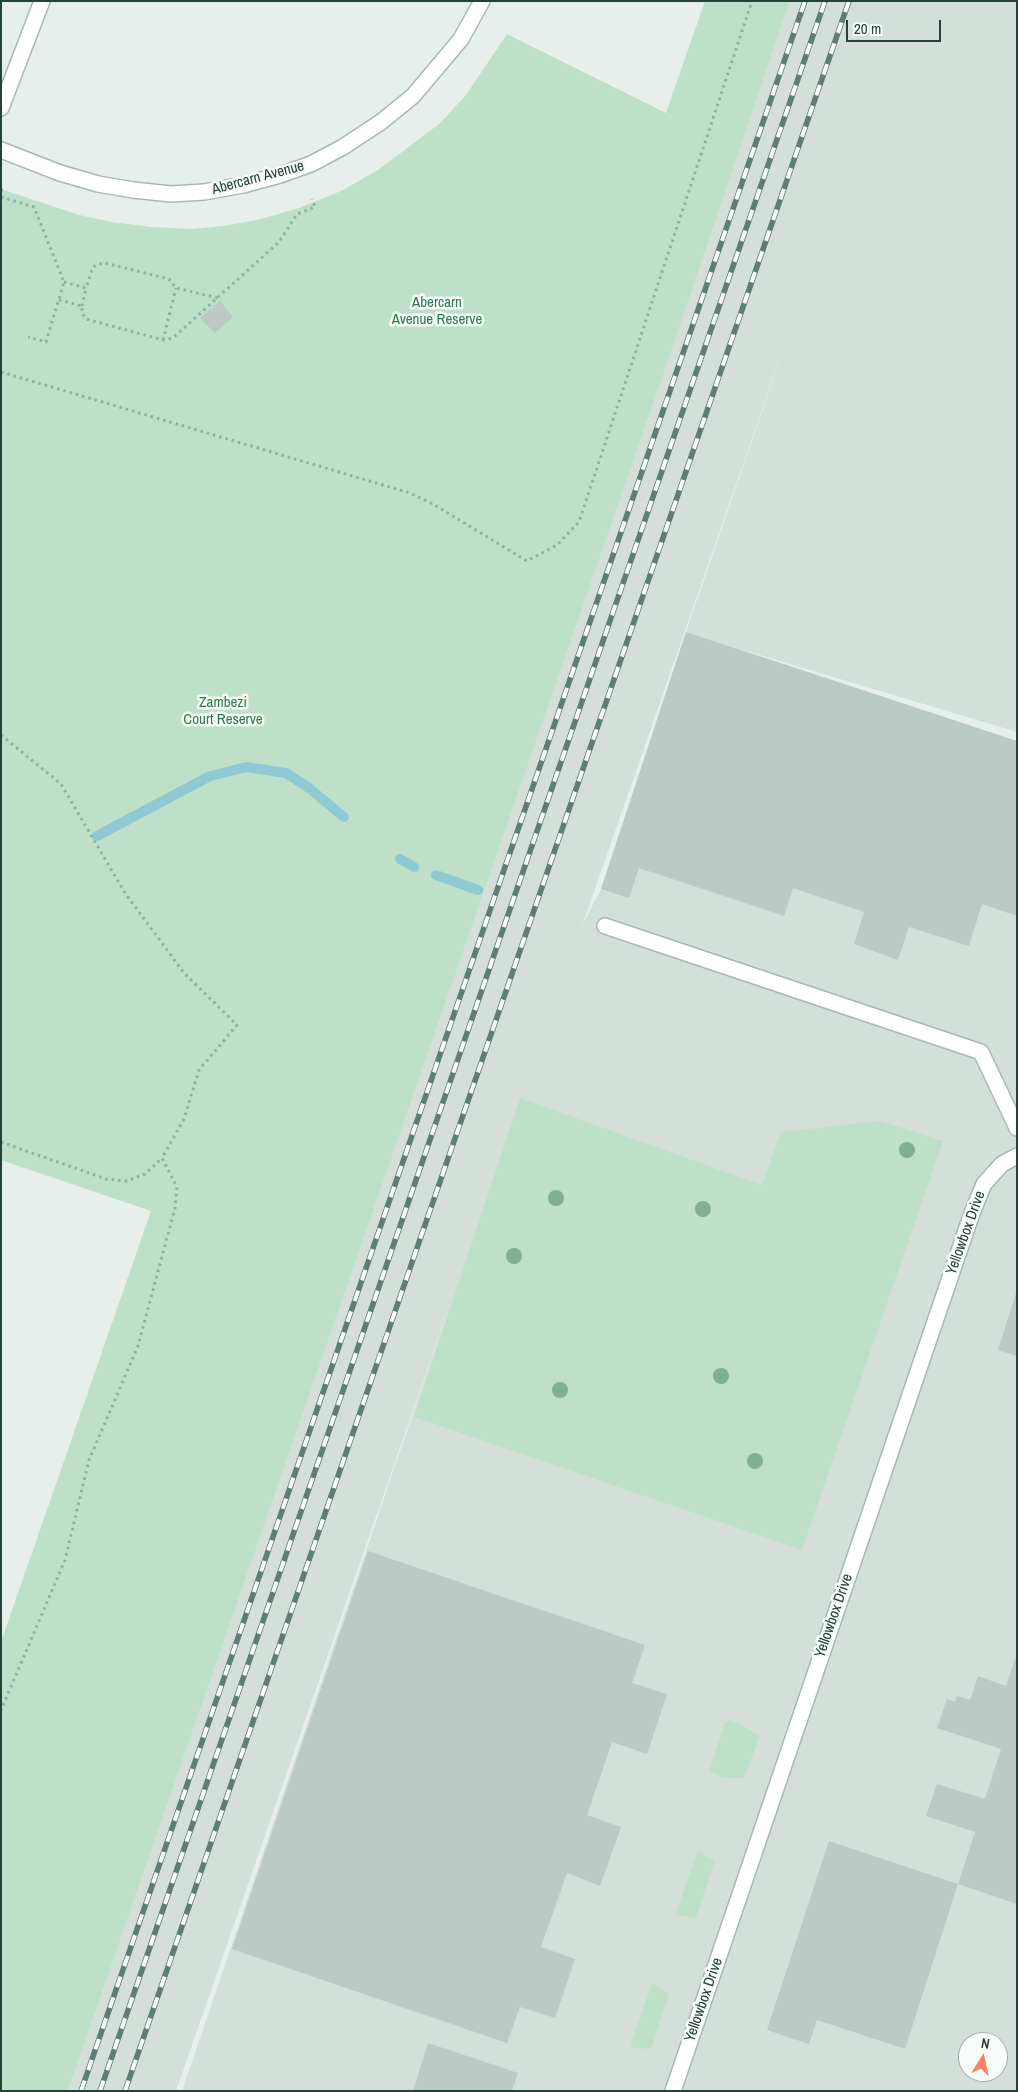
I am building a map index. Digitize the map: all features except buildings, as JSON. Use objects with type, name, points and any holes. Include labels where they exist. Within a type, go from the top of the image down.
[{"type":"street","points":[[1,108],[42,1]]},
{"type":"street","name":"Abercarn Avenue","points":[[1,150],[60,173],[98,184],[171,194],[204,192],[280,175],[312,164],[343,147],[381,122],[413,96],[461,39],[482,1]]},
{"type":"street","points":[[605,926],[981,1052],[1017,1128]]},
{"type":"street","name":"Yellowbox Drive","points":[[673,2091],[972,1213],[984,1184],[1002,1164],[1017,1156]]},
{"type":"path","points":[[1,372],[410,493],[433,504],[527,561],[557,545],[579,522],[752,1]]},
{"type":"path","points":[[1,196],[34,207],[64,282],[46,342],[28,337]]},
{"type":"path","points":[[218,298],[176,288],[169,279],[105,263],[93,267],[86,288],[82,313],[86,319],[163,340],[174,337],[218,298],[279,242],[298,214],[315,207],[312,198]]},
{"type":"path","points":[[64,282],[86,288]]},
{"type":"path","points":[[163,340],[176,288]]},
{"type":"path","points":[[59,300],[82,306]]},
{"type":"path","points":[[1,735],[61,784],[125,893],[184,973],[237,1025],[199,1070],[184,1119],[162,1158],[145,1174],[127,1181],[106,1180],[1,1142]]},
{"type":"path","points":[[1,1710],[65,1560],[89,1460],[138,1346],[175,1208],[177,1187],[162,1158]]},
{"type":"shaded area","points":[[790,1],[1017,1],[1017,732],[720,643],[1017,741],[1017,2091],[182,2091],[455,1290],[176,2091],[68,2091],[674,344]],"holes":[[[807,281],[686,632],[601,889],[582,926]]]},
{"type":"green space","points":[[705,1],[790,1],[674,344],[68,2091],[1,2091],[1,1642],[151,1211],[1,1160],[1,189],[79,215],[112,222],[152,227],[191,229],[223,226],[257,220],[299,208],[341,191],[378,170],[439,124],[466,95],[507,34],[666,113]]},
{"type":"green space","points":[[520,1098],[762,1185],[781,1132],[880,1121],[943,1141],[802,1550],[414,1417]]},
{"type":"green space","points":[[730,1720],[760,1736],[744,1778],[724,1778],[709,1771],[725,1722]]},
{"type":"green space","points":[[698,1851],[715,1861],[696,1918],[675,1915]]},
{"type":"green space","points":[[652,1983],[669,1994],[651,2049],[634,2048],[630,2046]]},
{"type":"waterway","points":[[97,836],[210,776],[246,767],[286,773],[309,788],[344,817]]},
{"type":"waterway","points":[[400,859],[414,867]]},
{"type":"waterway","points":[[436,875],[478,890]]},
{"type":"railway","points":[[81,2091],[805,1]]},
{"type":"railway","points":[[100,2091],[825,1]]},
{"type":"railway","points":[[125,2091],[849,1]]},
{"type":"park label","name":"Abercarn Avenue Reserve","points":[[437,312]]},
{"type":"park label","name":"Zambezi Court Reserve","points":[[223,712]]}]
